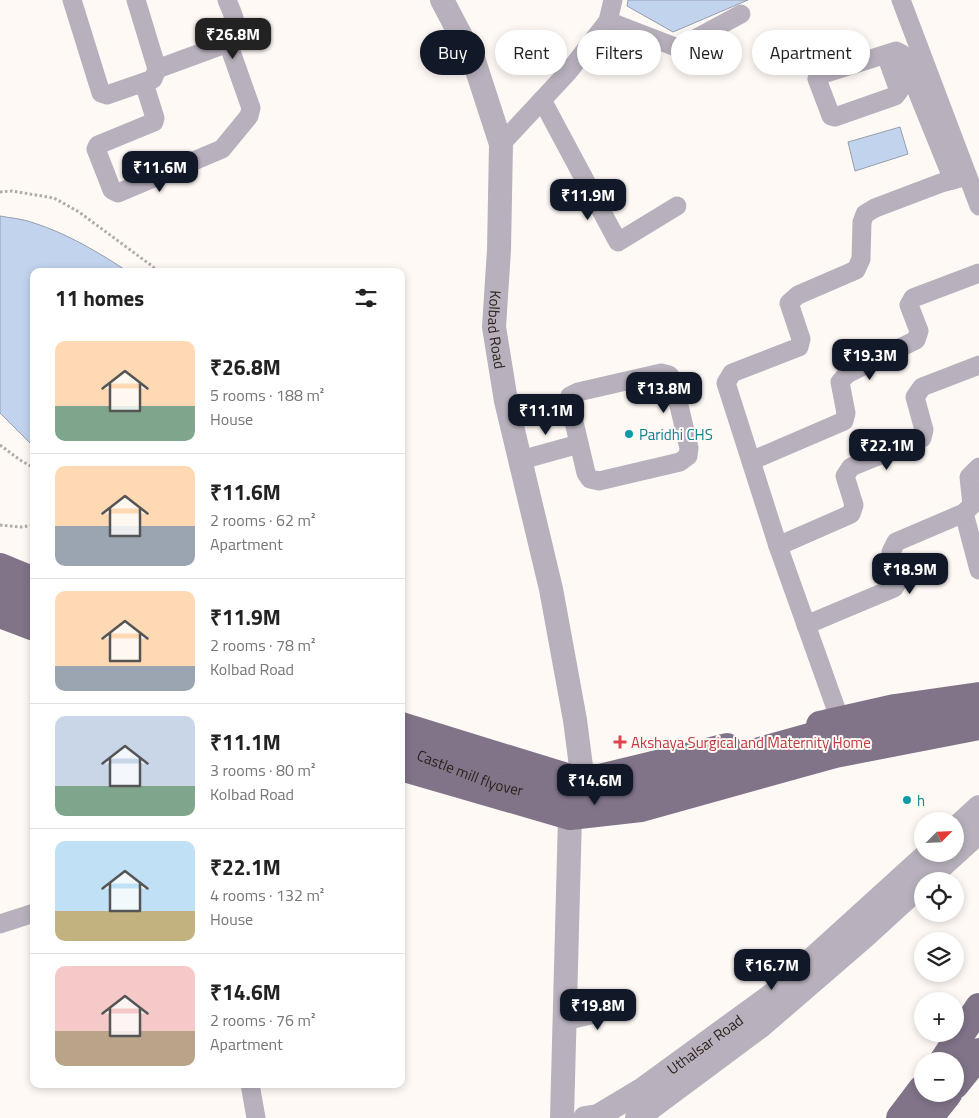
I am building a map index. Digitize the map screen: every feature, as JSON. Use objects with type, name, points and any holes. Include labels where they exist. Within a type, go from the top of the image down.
[{"type":"main road","points":[[0,567],[30,579]]},
{"type":"main road","points":[[0,588],[30,600]]},
{"type":"main road","points":[[0,614],[30,626]]},
{"type":"main road","points":[[405,727],[583,782],[895,708],[979,696]]},
{"type":"main road","name":"Castle mill flyover","points":[[405,749],[495,784],[562,798],[620,790],[817,735],[979,712]]},
{"type":"main road","points":[[405,768],[570,816],[641,808],[835,754],[979,726]]},
{"type":"main road","points":[[949,1052],[979,1008]]},
{"type":"main road","points":[[964,1060],[979,1040]]},
{"type":"main road","points":[[964,1074],[979,1052]]},
{"type":"main road","points":[[900,1118],[914,1100]]},
{"type":"main road","points":[[919,1118],[932,1102]]},
{"type":"main road","points":[[929,1118],[942,1102]]},
{"type":"street","points":[[72,0],[100,93],[107,95],[228,44],[235,34],[235,21],[227,0]]},
{"type":"street","points":[[136,0],[150,76],[155,118],[154,122],[98,145],[96,149],[112,190],[118,193],[222,149],[244,122],[251,108],[228,44]]},
{"type":"street","name":"Kolbad Road","points":[[442,0],[474,61],[501,144],[499,250],[494,328],[506,400],[551,590],[575,720],[583,782]]},
{"type":"street","points":[[501,144],[569,71],[608,21],[613,0]]},
{"type":"street","points":[[901,0],[960,178]]},
{"type":"street","points":[[608,21],[678,48],[741,14]]},
{"type":"street","points":[[886,55],[896,51],[902,54],[960,178],[979,206]]},
{"type":"street","points":[[542,100],[618,242],[677,206]]},
{"type":"street","points":[[840,720],[778,546],[726,383],[732,373],[799,347],[801,339],[789,303],[798,295],[856,270],[861,260],[862,222],[865,214],[891,202],[960,178]]},
{"type":"street","points":[[751,461],[844,421],[846,412],[840,382],[847,374],[916,340],[919,331],[909,305],[913,298],[979,274]]},
{"type":"street","points":[[778,546],[851,514],[854,505],[845,476],[851,467],[922,438],[924,430],[914,397],[922,387],[979,365]]},
{"type":"street","points":[[661,373],[669,375],[673,380],[689,448],[688,456],[680,462],[599,481],[590,479],[586,473],[579,444],[570,405],[570,396],[578,392],[661,373]]},
{"type":"street","points":[[521,460],[579,444]]},
{"type":"street","points":[[806,625],[894,588],[898,580],[892,552],[896,542],[964,513],[972,505],[969,477],[979,467]]},
{"type":"street","points":[[964,513],[979,570]]},
{"type":"street","points":[[562,1118],[570,816],[583,782]]},
{"type":"street","points":[[964,821],[979,807]]},
{"type":"street","points":[[935,872],[979,832]]},
{"type":"street","name":"Uthalsar Road","points":[[585,1118],[634,1111],[643,1088],[776,992],[861,927],[921,862]]},
{"type":"street","points":[[861,927],[914,889]]},
{"type":"street","points":[[0,924],[30,914]]},
{"type":"street","points":[[565,1021],[622,1006]]},
{"type":"street","points":[[251,1088],[256,1118]]},
{"type":"path","points":[[0,192],[12,191],[54,198],[79,212],[154,268]]},
{"type":"path","points":[[0,445],[30,466]]},
{"type":"path","points":[[0,525],[21,527],[30,526]]},
{"type":"water","points":[[628,0],[748,0],[678,30],[671,31],[627,6]]},
{"type":"water","points":[[900,127],[908,154],[855,171],[848,142]]},
{"type":"water","points":[[0,216],[30,222],[59,232],[94,250],[122,268],[30,268],[30,443],[0,413]]},
{"type":"place","name":"Paridhi CHS","points":[[629,434]]},
{"type":"place","name":"Akshaya Surgical and Maternity Home","points":[[620,742]]},
{"type":"place","name":"h","points":[[907,800]]}]
